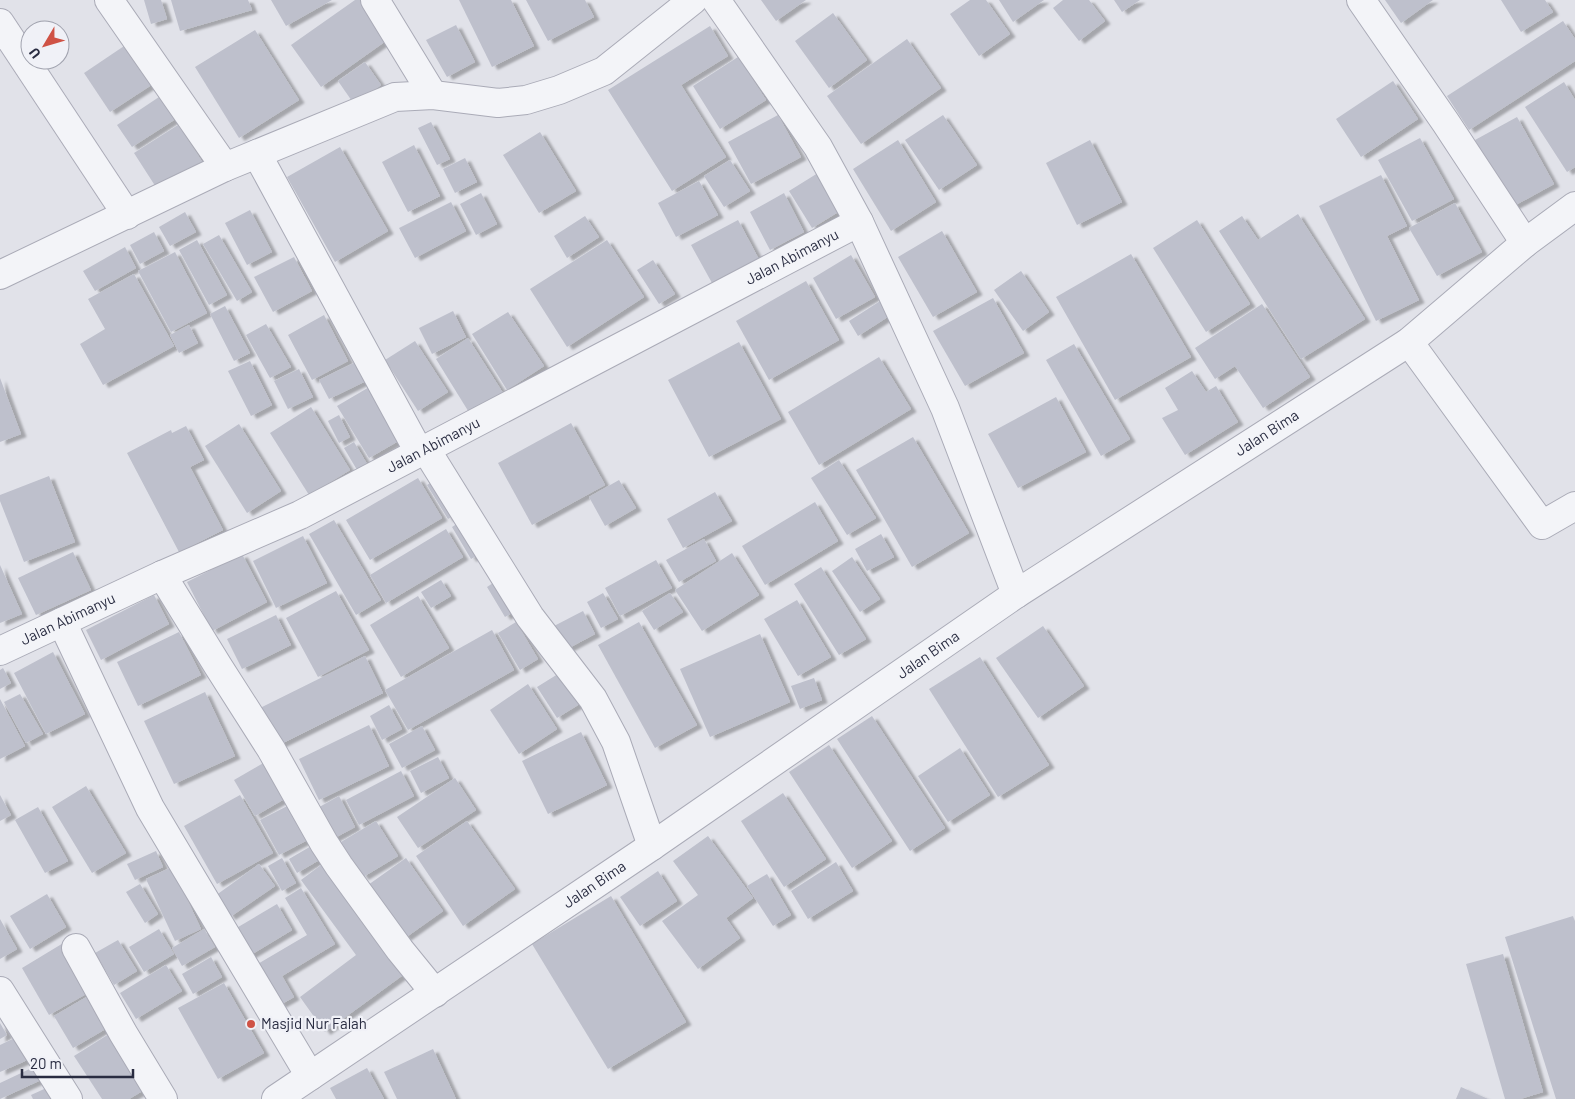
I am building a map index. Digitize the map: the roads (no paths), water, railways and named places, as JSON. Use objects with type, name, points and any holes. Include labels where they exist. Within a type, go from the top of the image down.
[{"type":"street","points":[[109,0],[225,168]]},
{"type":"street","points":[[375,0],[433,95]]},
{"type":"street","points":[[0,275],[225,168],[395,97],[433,95],[498,103],[526,100],[560,90],[604,71],[693,0]]},
{"type":"street","points":[[716,0],[818,147],[859,222],[945,408],[1016,594]]},
{"type":"street","points":[[1361,0],[1446,123],[1525,243]]},
{"type":"street","points":[[0,23],[127,215]]},
{"type":"street","points":[[257,154],[422,450],[530,618],[593,699],[616,742],[652,846]]},
{"type":"street","name":"Jalan Bima","points":[[276,1099],[652,846],[1016,594],[1409,342],[1525,243],[1575,206]]},
{"type":"street","name":"Jalan Abimanyu","points":[[0,651],[162,574],[300,515],[859,222]]},
{"type":"street","points":[[1409,342],[1542,525],[1575,506]]},
{"type":"street","points":[[162,574],[271,749],[329,850],[400,950],[435,993]]},
{"type":"street","points":[[62,622],[150,808],[310,1076]]},
{"type":"street","points":[[76,948],[163,1099]]},
{"type":"street","points":[[0,991],[68,1099]]},
{"type":"place","name":"Masjid Nur Falah","points":[[251,1024]]}]
